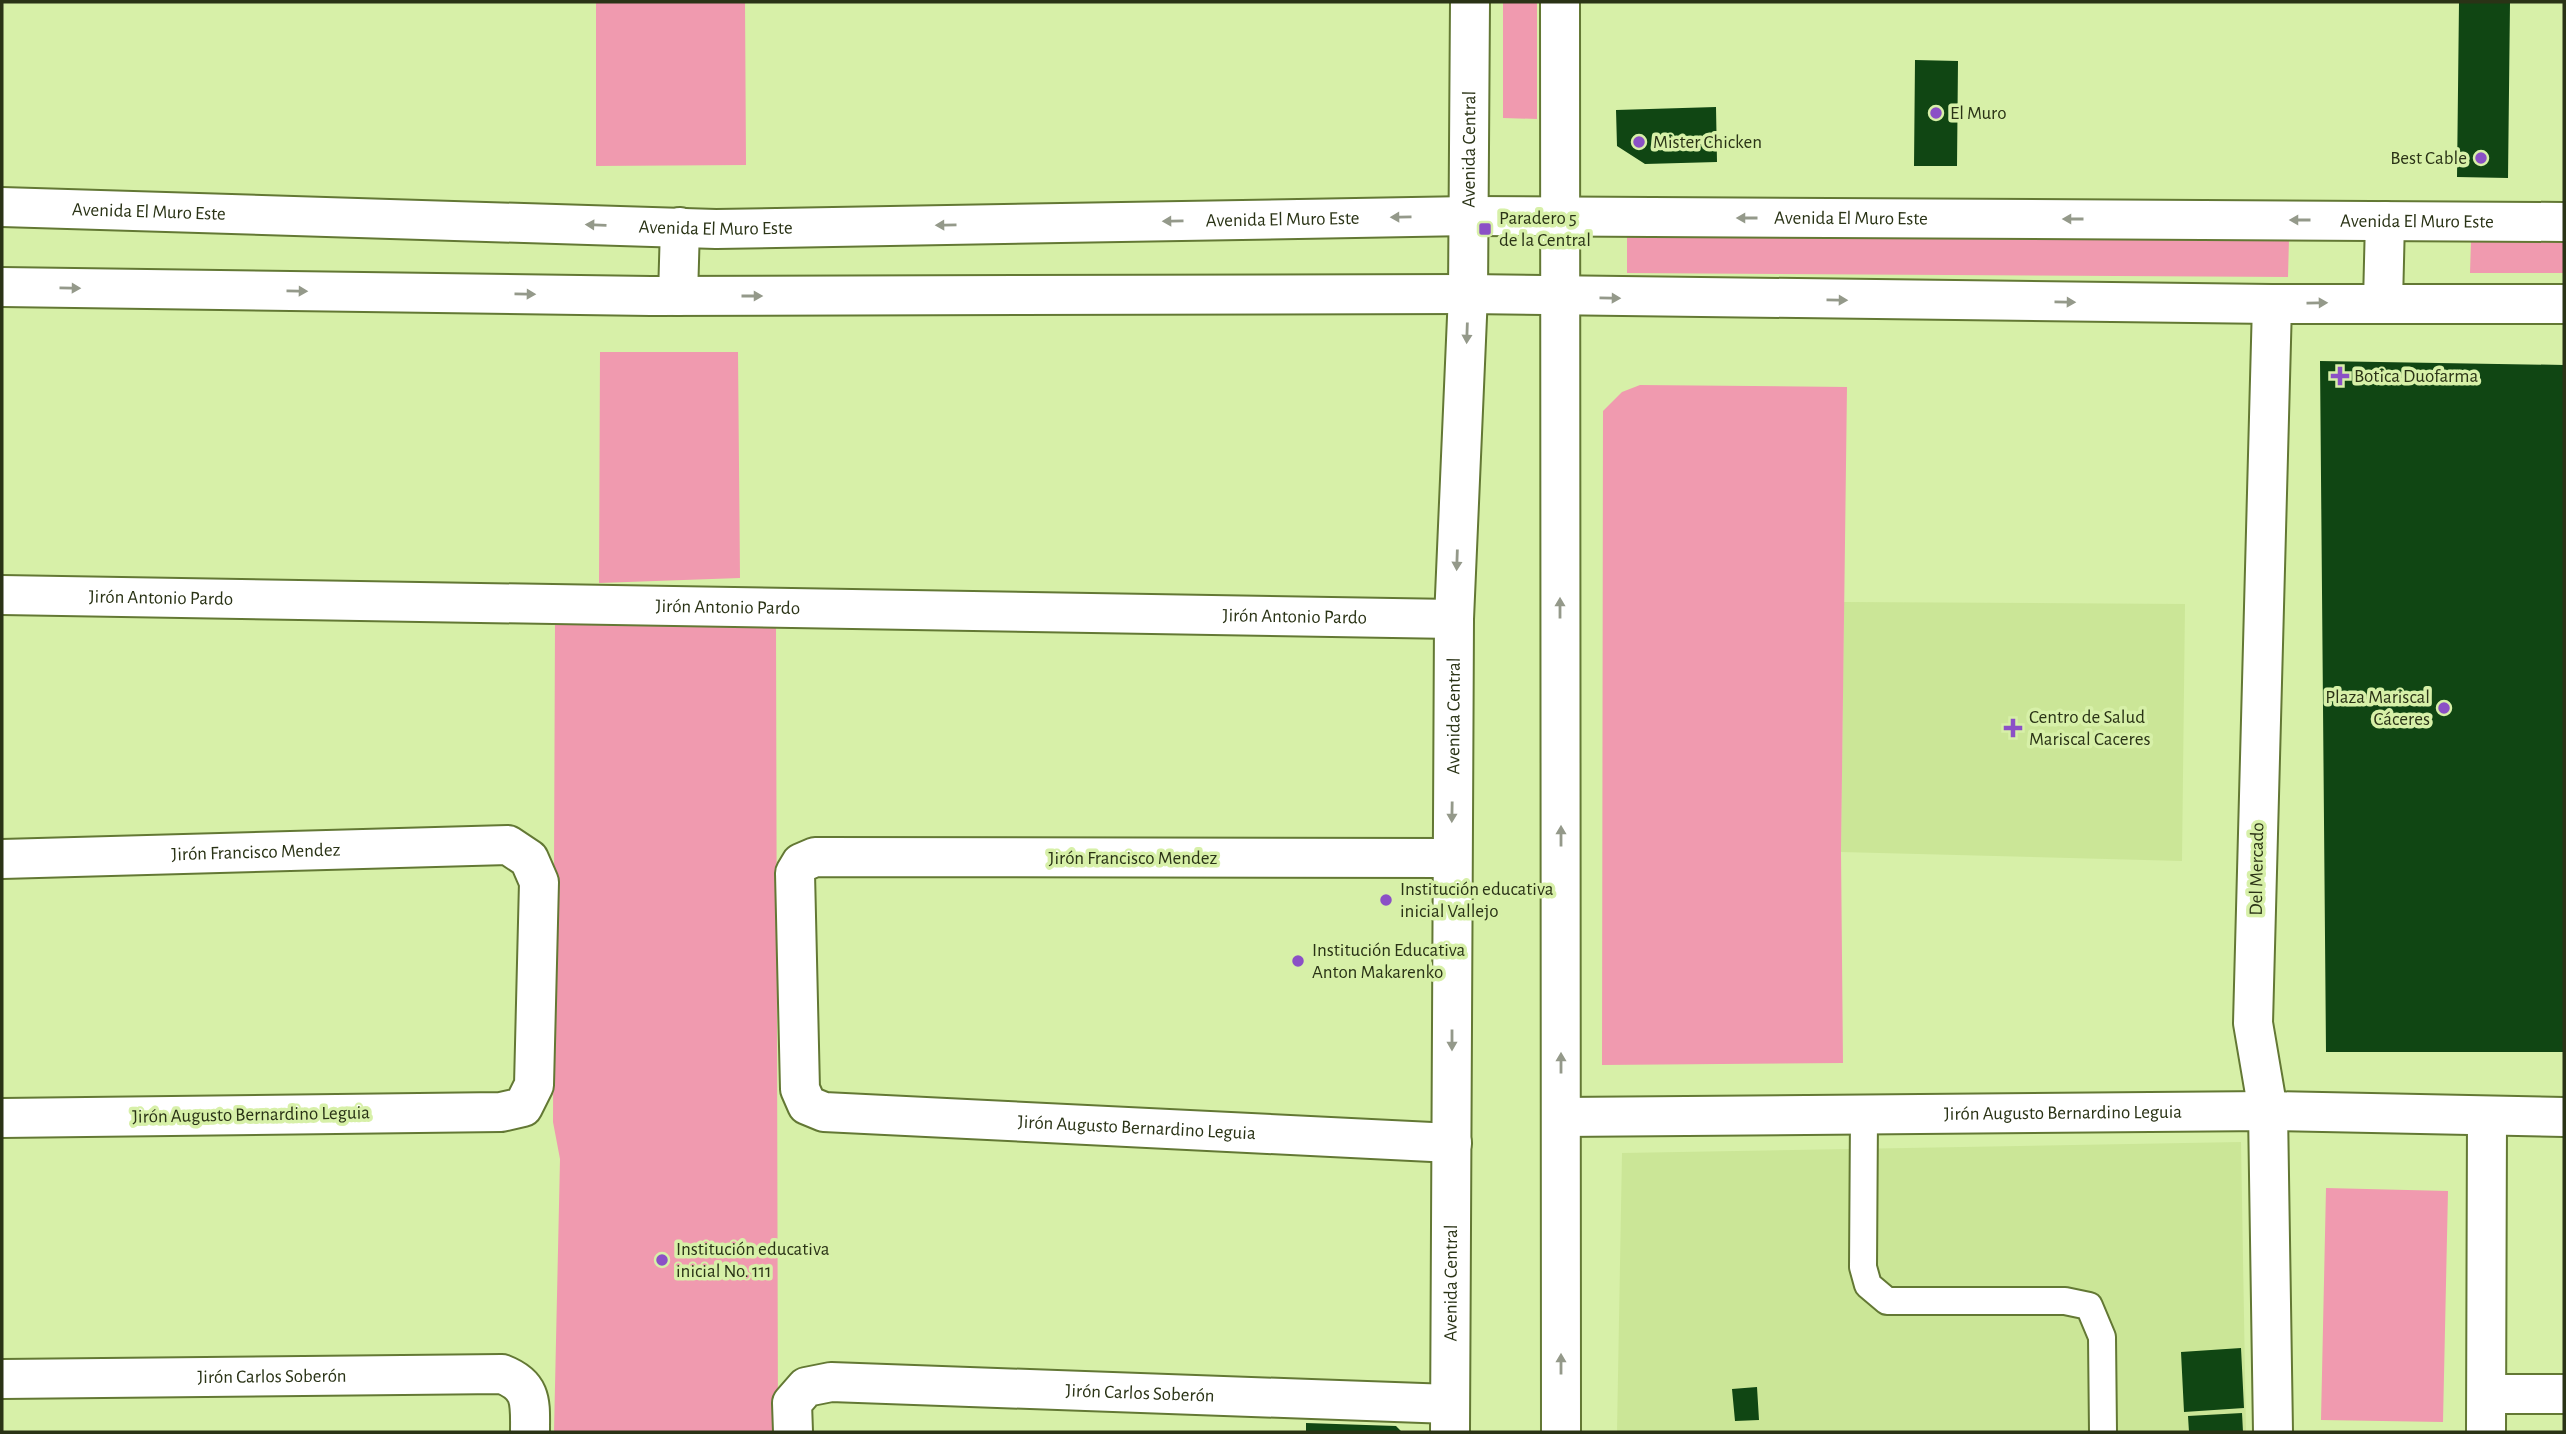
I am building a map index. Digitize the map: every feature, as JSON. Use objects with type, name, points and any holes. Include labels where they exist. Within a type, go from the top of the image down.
[{"type":"street","name":"Avenida Central","points":[[1450,1418],[1454,619],[1468,294],[1470,2]]},
{"type":"street","points":[[1560,2],[1561,1432]]},
{"type":"street","name":"Avenida El Muro Este","points":[[2,207],[680,227],[1469,216],[2564,222]]},
{"type":"street","points":[[2383,302],[2385,221]]},
{"type":"street","points":[[678,296],[680,227]]},
{"type":"street","points":[[2,287],[678,296],[1468,294],[1560,298],[2272,304],[2564,303]]},
{"type":"street","name":"Del Mercado","points":[[2272,304],[2253,1023],[2268,1111],[2273,1432]]},
{"type":"street","name":"Jirón Antonio Pardo","points":[[2,595],[1454,619]]},
{"type":"street","name":"Jirón Francisco Mendez","points":[[2,859],[508,845],[529,859],[539,882],[534,1085],[523,1107],[501,1112]]},
{"type":"street","name":"Jirón Francisco Mendez","points":[[824,1112],[807,1105],[800,1089],[795,873],[801,863],[815,857],[1451,858]]},
{"type":"street","name":"Jirón Augusto Bernardino Leguia","points":[[1561,1117],[2268,1111],[2564,1117]]},
{"type":"street","name":"Jirón Augusto Bernardino Leguia","points":[[2,1118],[501,1112]]},
{"type":"street","name":"Jirón Augusto Bernardino Leguia","points":[[824,1112],[1452,1143]]},
{"type":"street","points":[[2486,1432],[2487,1116]]},
{"type":"street","name":"Jirón Carlos Soberón","points":[[2,1380],[502,1374],[518,1380],[530,1415]]},
{"type":"street","name":"Jirón Carlos Soberón","points":[[793,1432],[792,1403],[806,1387],[831,1382],[1450,1418]]},
{"type":"street","points":[[2487,1394],[2564,1394]]},
{"type":"lane","points":[[1864,1115],[1863,1267],[1868,1285],[1887,1301],[2064,1301],[2089,1306],[2102,1337],[2103,1432]]},
{"type":"shaded area","points":[[596,2],[745,2],[746,165],[596,166]]},
{"type":"shaded area","points":[[1503,2],[1537,2],[1537,119],[1503,118]]},
{"type":"shaded area","points":[[1627,234],[2289,239],[2288,277],[1627,273]]},
{"type":"shaded area","points":[[2471,241],[2564,242],[2564,273],[2470,273]]},
{"type":"shaded area","points":[[600,352],[738,352],[740,578],[599,583]]},
{"type":"shaded area","points":[[1640,385],[1847,387],[1841,852],[1843,1063],[1602,1065],[1603,411],[1622,392]]},
{"type":"shaded area","name":"Centro de Salud Mariscal Caceres","points":[[1844,602],[2185,604],[2182,861],[1841,852]]},
{"type":"shaded area","points":[[776,620],[778,1432],[554,1432],[560,1159],[553,1122],[555,622]]},
{"type":"shaded area","points":[[2241,1142],[2246,1432],[1617,1432],[1622,1153]]},
{"type":"shaded area","points":[[2326,1188],[2448,1191],[2443,1422],[2321,1420]]},
{"type":"building","points":[[2459,2],[2510,2],[2508,178],[2457,177]]},
{"type":"building","name":"El Muro","points":[[1915,60],[1958,61],[1957,166],[1914,166]]},
{"type":"building","points":[[1716,107],[1717,162],[1645,164],[1617,146],[1616,110]]},
{"type":"building","name":"Plaza Mariscal Cáceres","points":[[2320,361],[2564,365],[2564,1052],[2326,1052]]},
{"type":"building","points":[[2241,1348],[2244,1408],[2184,1412],[2181,1352]]},
{"type":"building","points":[[1757,1387],[1759,1420],[1735,1421],[1732,1389]]},
{"type":"building","points":[[2242,1413],[2243,1432],[2189,1432],[2188,1416]]},
{"type":"building","points":[[1306,1423],[1396,1426],[1402,1432],[1306,1432]]},
{"type":"place","name":"El Muro","points":[[1936,113]]},
{"type":"place","name":"Mister Chicken","points":[[1639,142]]},
{"type":"place","name":"Best Cable","points":[[2481,158]]},
{"type":"place","name":"Paradero 5 de la Central","points":[[1485,229]]},
{"type":"place","name":"Botica Duofarma","points":[[2340,376]]},
{"type":"place","name":"Plaza Mariscal Cáceres","points":[[2444,708]]},
{"type":"place","name":"Centro de Salud Mariscal Caceres","points":[[2013,728]]},
{"type":"place","name":"Institución educativa inicial Vallejo","points":[[1386,900]]},
{"type":"place","name":"Institución Educativa Anton Makarenko","points":[[1298,961]]},
{"type":"place","name":"Institución educativa inicial No. 111","points":[[662,1260]]}]
